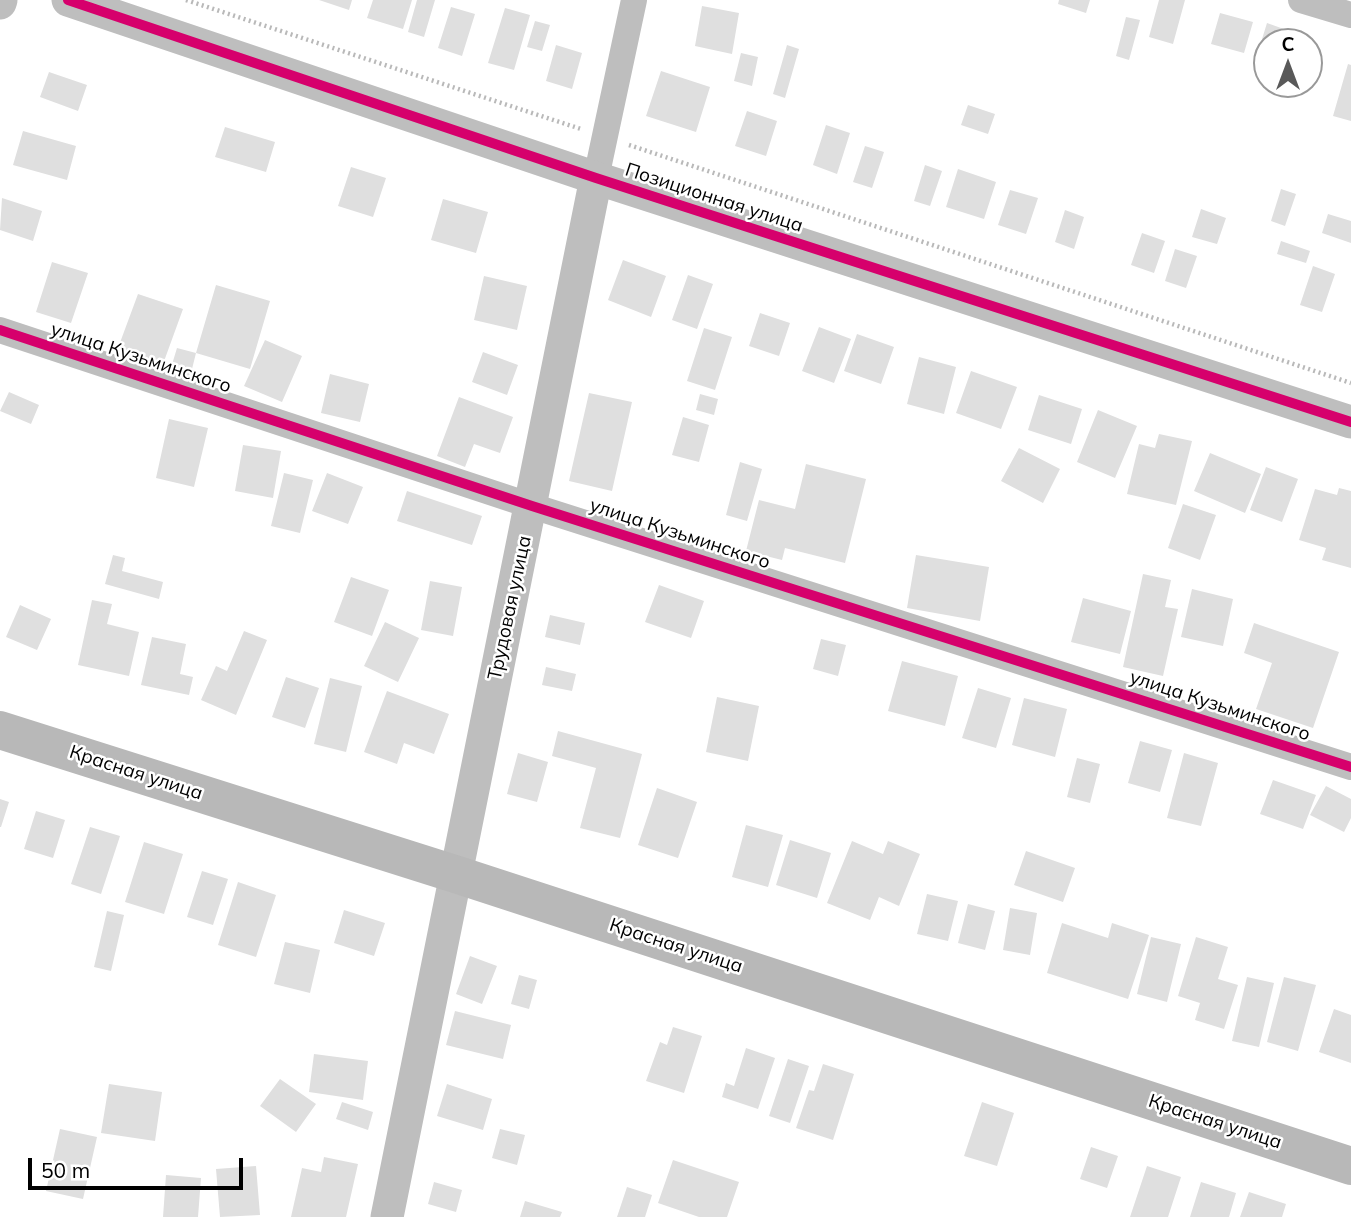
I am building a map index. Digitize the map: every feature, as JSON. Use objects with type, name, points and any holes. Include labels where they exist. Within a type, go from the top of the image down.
[{"type":"main road","name":"Красная улица","points":[[0,730],[455,874],[1351,1166]]},
{"type":"street","name":"Позиционная улица","points":[[68,0],[596,178],[1351,422]]},
{"type":"street","name":"Трудовая улица","points":[[387,1217],[634,0]]},
{"type":"street","points":[[1301,0],[1351,15]]},
{"type":"street","name":"улица Кузьминского","points":[[0,330],[532,506],[1351,767]]},
{"type":"path","points":[[186,0],[1351,383]]},
{"type":"building","points":[[319,0],[352,0],[349,10]]},
{"type":"building","points":[[373,0],[412,0],[403,29],[367,18]]},
{"type":"building","points":[[417,0],[435,0],[424,37],[408,32]]},
{"type":"building","points":[[1059,0],[1090,0],[1086,13],[1058,4]]},
{"type":"building","points":[[1159,0],[1185,0],[1173,44],[1149,37]]},
{"type":"building","points":[[702,6],[739,13],[732,54],[695,46]]},
{"type":"building","points":[[451,7],[475,14],[462,56],[438,48]]},
{"type":"building","points":[[505,8],[530,15],[514,70],[488,63]]},
{"type":"building","points":[[1220,13],[1253,22],[1244,53],[1211,44]]},
{"type":"building","points":[[1126,17],[1140,20],[1129,60],[1116,56]]},
{"type":"building","points":[[535,21],[550,25],[542,51],[527,47]]},
{"type":"building","points":[[1267,23],[1281,28],[1265,28]]},
{"type":"building","points":[[556,45],[582,53],[572,89],[546,81]]},
{"type":"building","points":[[787,45],[799,49],[785,98],[773,94]]},
{"type":"building","points":[[741,53],[758,57],[752,86],[734,81]]},
{"type":"building","points":[[1348,64],[1351,65],[1351,121],[1333,116]]},
{"type":"building","points":[[661,71],[710,87],[696,132],[646,116]]},
{"type":"building","points":[[49,72],[87,85],[78,111],[40,97]]},
{"type":"building","points":[[968,105],[995,114],[988,134],[961,125]]},
{"type":"building","points":[[747,111],[777,121],[766,156],[735,146]]},
{"type":"building","points":[[826,125],[850,133],[837,174],[813,165]]},
{"type":"building","points":[[225,127],[275,142],[266,172],[215,157]]},
{"type":"building","points":[[23,131],[76,146],[67,180],[13,165]]},
{"type":"building","points":[[865,146],[884,152],[872,188],[853,182]]},
{"type":"building","points":[[925,165],[942,171],[930,206],[914,201]]},
{"type":"building","points":[[351,167],[386,178],[373,217],[338,206]]},
{"type":"building","points":[[958,169],[996,182],[984,219],[946,207]]},
{"type":"building","points":[[1281,189],[1296,194],[1285,226],[1271,221]]},
{"type":"building","points":[[1010,190],[1038,198],[1026,234],[998,225]]},
{"type":"building","points":[[2,198],[42,211],[33,241],[0,230]]},
{"type":"building","points":[[443,199],[488,212],[476,253],[431,240]]},
{"type":"building","points":[[1201,209],[1226,218],[1217,244],[1192,237]]},
{"type":"building","points":[[1065,210],[1084,217],[1074,249],[1055,242]]},
{"type":"building","points":[[1328,214],[1351,221],[1351,243],[1322,233]]},
{"type":"building","points":[[1142,233],[1165,241],[1154,273],[1131,265]]},
{"type":"building","points":[[1281,241],[1310,251],[1306,263],[1277,254]]},
{"type":"building","points":[[1175,249],[1197,256],[1186,288],[1165,281]]},
{"type":"building","points":[[623,260],[666,276],[651,317],[608,300]]},
{"type":"building","points":[[52,262],[88,273],[71,323],[36,312]]},
{"type":"building","points":[[1313,266],[1335,274],[1322,312],[1300,305]]},
{"type":"building","points":[[688,275],[713,284],[697,329],[672,320]]},
{"type":"building","points":[[484,276],[527,286],[517,330],[474,320]]},
{"type":"building","points":[[216,285],[270,301],[250,369],[196,353]]},
{"type":"building","points":[[138,294],[183,309],[163,364],[118,348]]},
{"type":"building","points":[[760,313],[790,323],[779,356],[749,346]]},
{"type":"building","points":[[819,327],[851,339],[834,383],[802,371]]},
{"type":"building","points":[[704,328],[732,337],[715,390],[687,381]]},
{"type":"building","points":[[857,334],[894,347],[881,384],[844,371]]},
{"type":"building","points":[[265,340],[302,356],[282,402],[244,386]]},
{"type":"building","points":[[177,348],[196,353],[190,377],[170,371]]},
{"type":"building","points":[[483,352],[518,365],[507,395],[472,382]]},
{"type":"building","points":[[919,357],[956,367],[944,414],[907,404]]},
{"type":"building","points":[[971,371],[1017,387],[1001,429],[956,413]]},
{"type":"building","points":[[330,374],[369,384],[360,422],[321,413]]},
{"type":"building","points":[[9,392],[39,405],[31,424],[0,411]]},
{"type":"building","points":[[589,393],[632,402],[612,491],[569,481]]},
{"type":"building","points":[[700,394],[718,399],[714,415],[696,410]]},
{"type":"building","points":[[1039,395],[1082,409],[1071,444],[1028,430]]},
{"type":"building","points":[[459,397],[513,417],[500,453],[474,444],[465,467],[437,456]]},
{"type":"building","points":[[1098,410],[1137,426],[1115,478],[1077,462]]},
{"type":"building","points":[[683,417],[709,425],[699,462],[672,455]]},
{"type":"building","points":[[169,419],[208,428],[194,487],[156,478]]},
{"type":"building","points":[[1159,434],[1192,441],[1176,505],[1127,494],[1139,444],[1155,448]]},
{"type":"building","points":[[243,445],[281,451],[273,498],[235,491]]},
{"type":"building","points":[[1019,448],[1060,469],[1043,503],[1001,481]]},
{"type":"building","points":[[1210,453],[1261,474],[1245,513],[1194,491]]},
{"type":"building","points":[[740,462],[762,469],[747,521],[726,515]]},
{"type":"building","points":[[806,464],[866,479],[845,563],[785,548],[782,560],[746,551],[759,500],[795,509]]},
{"type":"building","points":[[1266,467],[1298,479],[1282,522],[1250,510]]},
{"type":"building","points":[[284,473],[313,480],[300,533],[271,526]]},
{"type":"building","points":[[327,473],[363,487],[348,524],[312,511]]},
{"type":"building","points":[[1339,488],[1351,491],[1351,568],[1322,560],[1326,548],[1299,540],[1315,489],[1337,495]]},
{"type":"building","points":[[407,491],[482,516],[472,545],[397,521]]},
{"type":"building","points":[[1183,504],[1216,515],[1200,560],[1168,548]]},
{"type":"building","points":[[113,555],[125,558],[122,571],[163,582],[159,599],[105,584]]},
{"type":"building","points":[[916,555],[989,567],[980,621],[907,608]]},
{"type":"building","points":[[1143,574],[1171,580],[1165,607],[1178,609],[1163,676],[1123,667]]},
{"type":"building","points":[[351,577],[389,590],[372,636],[334,622]]},
{"type":"building","points":[[430,581],[462,587],[453,636],[421,630]]},
{"type":"building","points":[[659,585],[704,601],[691,638],[645,622]]},
{"type":"building","points":[[1192,589],[1233,599],[1223,646],[1181,637]]},
{"type":"building","points":[[1083,598],[1131,611],[1120,654],[1071,642]]},
{"type":"building","points":[[92,600],[112,604],[107,624],[139,632],[129,676],[78,665]]},
{"type":"building","points":[[20,605],[51,619],[37,650],[6,637]]},
{"type":"building","points":[[550,615],[585,623],[580,645],[545,637]]},
{"type":"building","points":[[385,622],[419,638],[398,682],[364,666]]},
{"type":"building","points":[[1254,623],[1339,652],[1313,728],[1256,709],[1272,663],[1244,653]]},
{"type":"building","points":[[244,631],[267,640],[236,715],[201,700],[216,666],[227,671]]},
{"type":"building","points":[[152,637],[186,644],[180,674],[193,677],[189,695],[141,685]]},
{"type":"building","points":[[821,639],[846,645],[838,676],[813,669]]},
{"type":"building","points":[[902,661],[958,676],[945,726],[888,711]]},
{"type":"building","points":[[546,667],[576,674],[572,691],[542,685]]},
{"type":"building","points":[[286,677],[319,688],[305,728],[272,717]]},
{"type":"building","points":[[330,678],[362,686],[346,752],[314,744]]},
{"type":"building","points":[[978,688],[1011,698],[996,748],[962,738]]},
{"type":"building","points":[[387,691],[449,714],[434,754],[404,743],[397,764],[364,752]]},
{"type":"building","points":[[717,697],[759,706],[748,761],[706,752]]},
{"type":"building","points":[[1024,698],[1067,709],[1055,757],[1012,745]]},
{"type":"building","points":[[558,731],[642,754],[620,838],[580,828],[596,768],[552,756]]},
{"type":"building","points":[[1140,741],[1172,750],[1160,792],[1128,783]]},
{"type":"building","points":[[518,753],[548,762],[537,802],[507,794]]},
{"type":"building","points":[[1184,753],[1218,763],[1201,826],[1167,818]]},
{"type":"building","points":[[1077,758],[1100,764],[1090,803],[1067,797]]},
{"type":"building","points":[[1273,780],[1316,795],[1303,829],[1260,814]]},
{"type":"building","points":[[1326,786],[1351,799],[1351,818],[1344,832],[1310,815]]},
{"type":"building","points":[[657,788],[697,802],[678,858],[638,845]]},
{"type":"building","points":[[0,799],[9,802],[1,827],[0,827]]},
{"type":"building","points":[[36,811],[65,820],[53,858],[24,849]]},
{"type":"building","points":[[746,825],[783,835],[768,887],[732,877]]},
{"type":"building","points":[[90,827],[120,836],[101,894],[71,884]]},
{"type":"building","points":[[790,840],[831,853],[817,898],[776,885]]},
{"type":"building","points":[[852,841],[883,854],[888,841],[920,854],[899,906],[879,897],[870,920],[827,903]]},
{"type":"building","points":[[144,842],[183,854],[164,914],[125,902]]},
{"type":"building","points":[[1026,851],[1075,868],[1063,902],[1014,885]]},
{"type":"building","points":[[202,871],[228,879],[213,925],[187,917]]},
{"type":"building","points":[[238,882],[276,895],[256,957],[218,945]]},
{"type":"building","points":[[927,894],[958,901],[948,941],[917,934]]},
{"type":"building","points":[[968,904],[995,911],[985,950],[958,943]]},
{"type":"building","points":[[1010,908],[1037,913],[1030,955],[1003,950]]},
{"type":"building","points":[[344,910],[385,923],[374,956],[334,943]]},
{"type":"building","points":[[107,911],[124,915],[111,971],[94,967]]},
{"type":"building","points":[[1062,923],[1108,938],[1112,923],[1149,935],[1128,999],[1047,973]]},
{"type":"building","points":[[1151,937],[1181,944],[1167,1002],[1137,994]]},
{"type":"building","points":[[1196,937],[1228,947],[1218,979],[1238,985],[1224,1029],[1195,1020],[1200,1003],[1178,996]]},
{"type":"building","points":[[285,942],[320,950],[310,993],[274,984]]},
{"type":"building","points":[[470,956],[497,966],[482,1004],[456,994]]},
{"type":"building","points":[[519,975],[537,980],[529,1009],[511,1004]]},
{"type":"building","points":[[1247,977],[1274,983],[1259,1047],[1232,1041]]},
{"type":"building","points":[[1284,977],[1316,985],[1298,1051],[1267,1042]]},
{"type":"building","points":[[1334,1009],[1351,1015],[1351,1063],[1319,1052]]},
{"type":"building","points":[[455,1011],[511,1025],[503,1059],[446,1045]]},
{"type":"building","points":[[673,1027],[702,1036],[684,1093],[646,1081],[660,1042],[667,1045]]},
{"type":"building","points":[[746,1048],[775,1058],[758,1109],[722,1097],[726,1083],[734,1086]]},
{"type":"building","points":[[314,1054],[368,1061],[363,1100],[309,1092]]},
{"type":"building","points":[[788,1059],[809,1066],[790,1123],[769,1116]]},
{"type":"building","points":[[823,1064],[854,1074],[833,1140],[796,1128],[809,1090],[814,1091]]},
{"type":"building","points":[[280,1079],[316,1104],[296,1132],[260,1106]]},
{"type":"building","points":[[109,1084],[162,1092],[155,1141],[101,1133]]},
{"type":"building","points":[[447,1084],[492,1099],[483,1130],[437,1116]]},
{"type":"building","points":[[342,1102],[373,1112],[368,1130],[336,1119]]},
{"type":"building","points":[[982,1102],[1014,1113],[997,1166],[964,1156]]},
{"type":"building","points":[[60,1129],[97,1137],[83,1199],[46,1191]]},
{"type":"building","points":[[500,1129],[525,1135],[517,1165],[492,1158]]},
{"type":"building","points":[[1091,1147],[1118,1156],[1107,1188],[1080,1179]]},
{"type":"building","points":[[324,1157],[358,1164],[346,1217],[291,1217],[302,1168],[321,1172]]},
{"type":"building","points":[[673,1160],[739,1182],[727,1217],[699,1217],[658,1203]]},
{"type":"building","points":[[256,1166],[260,1215],[220,1217],[216,1169]]},
{"type":"building","points":[[1147,1166],[1181,1177],[1168,1217],[1130,1217]]},
{"type":"building","points":[[166,1175],[201,1178],[198,1217],[163,1217]]},
{"type":"building","points":[[434,1182],[462,1190],[456,1212],[428,1204]]},
{"type":"building","points":[[1201,1182],[1236,1193],[1229,1217],[1190,1217]]},
{"type":"building","points":[[627,1187],[652,1195],[645,1217],[617,1217]]},
{"type":"building","points":[[1249,1192],[1286,1204],[1282,1217],[1240,1217]]},
{"type":"building","points":[[525,1201],[562,1212],[560,1217],[520,1217]]},
{"type":"cycle path","points":[[68,0],[596,178],[1351,422]]},
{"type":"cycle path","points":[[0,330],[532,506],[1351,767]]}]
